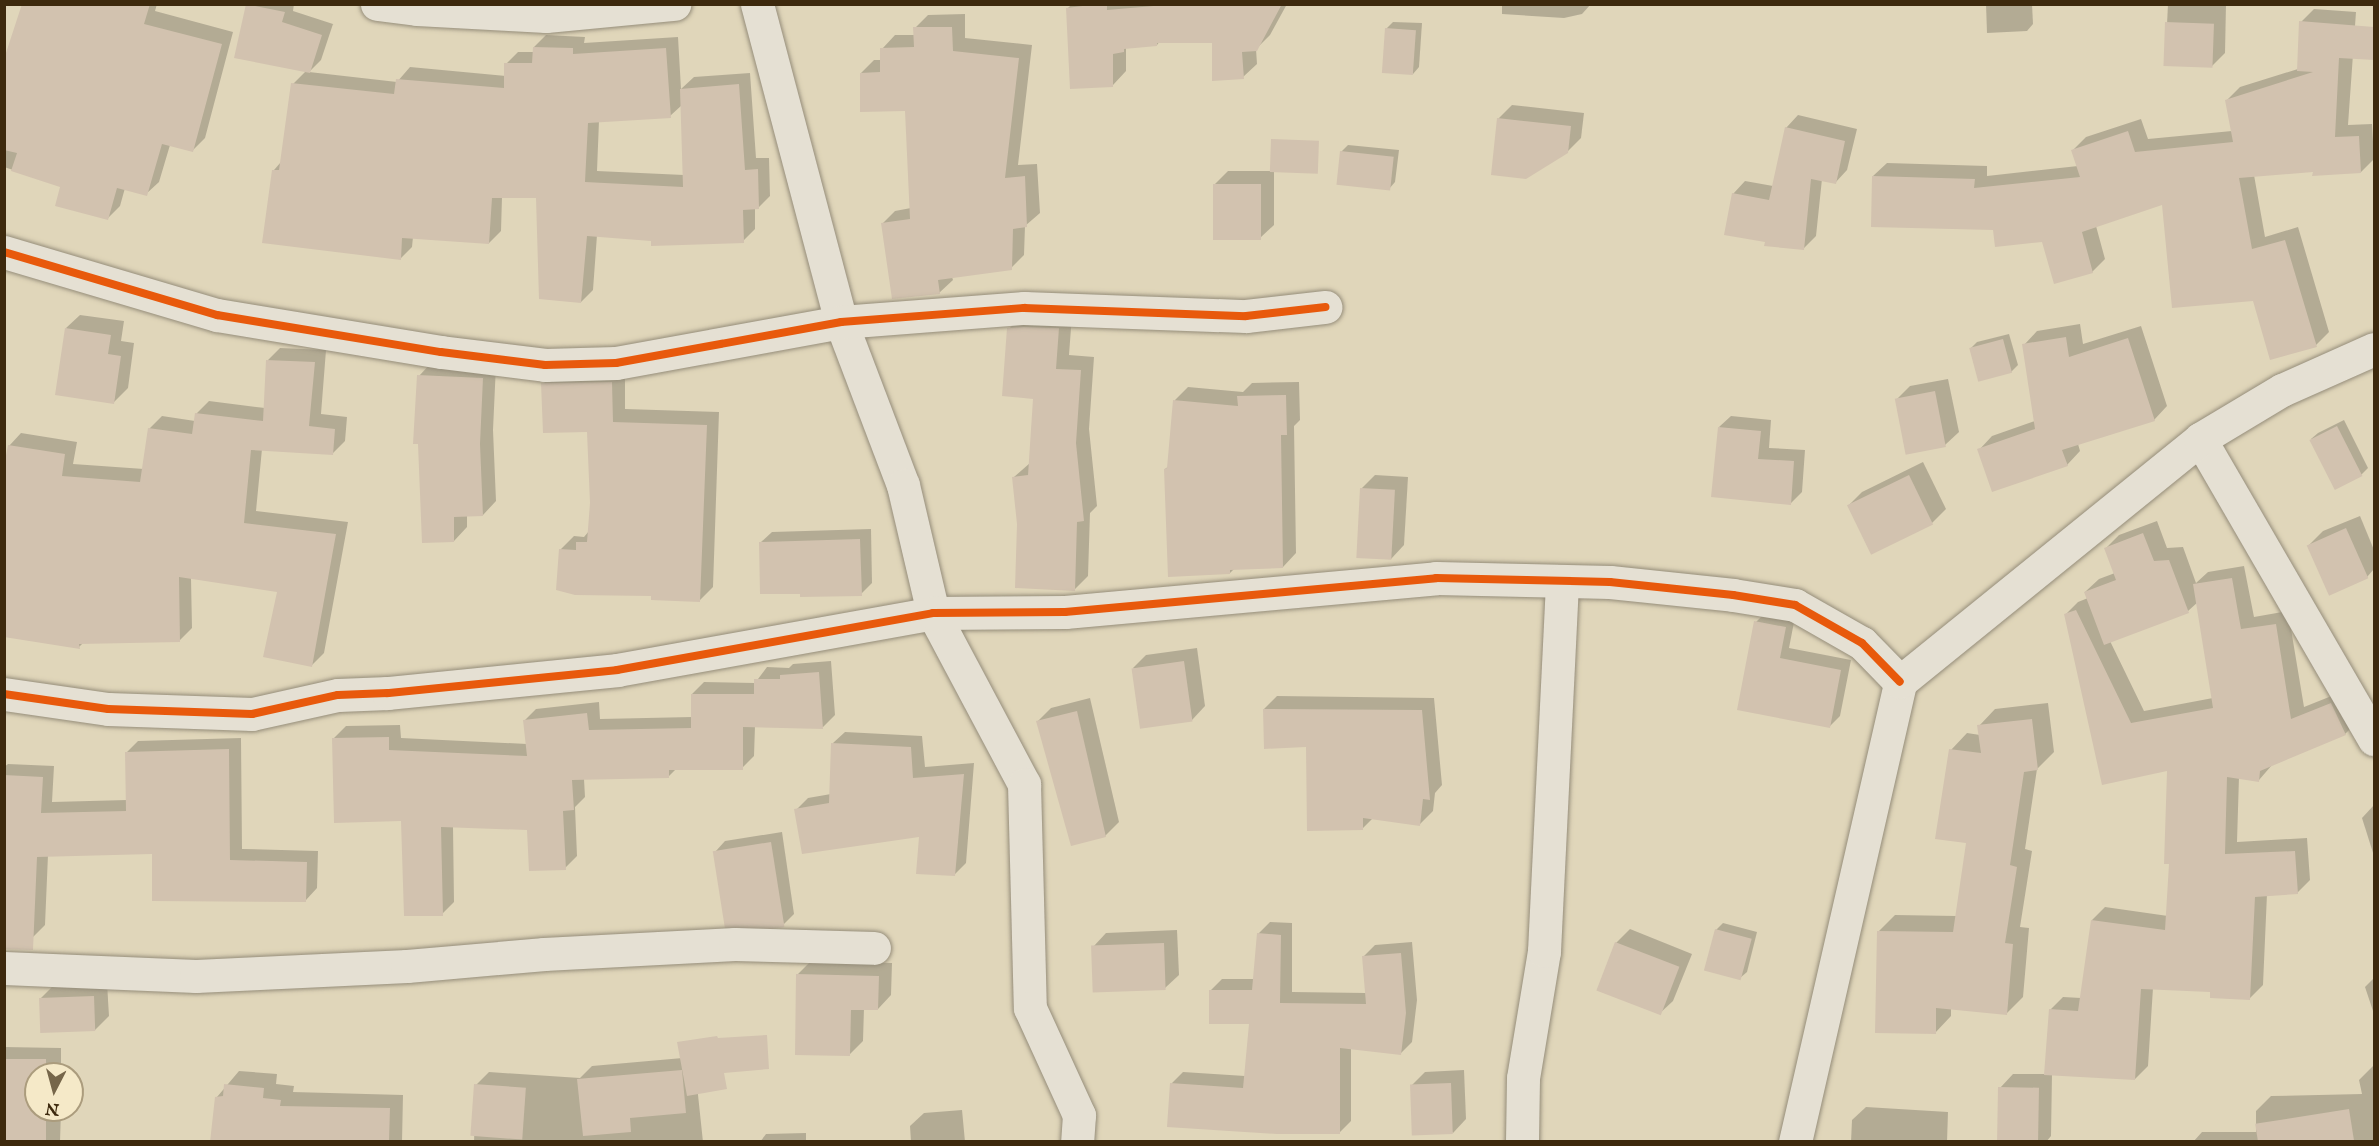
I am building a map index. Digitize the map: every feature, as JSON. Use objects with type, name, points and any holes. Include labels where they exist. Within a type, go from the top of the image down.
[{"type":"street","points":[[377,4],[417,9],[546,16],[674,4]]},
{"type":"street","points":[[757,4],[841,322],[903,485],[933,613],[1024,784],[1030,1008],[1079,1115],[1077,1142]]},
{"type":"street","points":[[4,252],[217,315],[441,352],[545,365],[616,363],[841,322],[1024,308],[1246,316],[1325,307]]},
{"type":"street","points":[[1795,1142],[1900,682],[2200,439],[2282,390],[2374,349]]},
{"type":"street","points":[[2200,439],[2374,739]]},
{"type":"street","points":[[4,694],[108,709],[252,714],[338,695],[388,693],[617,670],[933,613],[1065,612],[1436,578],[1610,582],[1734,595],[1795,605],[1862,644],[1900,682]]},
{"type":"street","points":[[1522,1142],[1523,1078],[1544,951],[1562,581]]},
{"type":"street","points":[[4,968],[196,976],[407,966],[544,954],[735,944],[874,948]]},
{"type":"building","points":[[22,4],[150,4],[144,24],[222,44],[193,152],[162,144],[147,196],[117,188],[108,220],[55,206],[60,187],[11,171],[17,153],[4,150],[4,59]]},
{"type":"building","points":[[246,4],[285,12],[282,22],[322,35],[310,73],[234,58]]},
{"type":"building","points":[[1107,4],[1107,10],[1177,4],[1282,4],[1257,51],[1242,52],[1244,79],[1212,81],[1212,43],[1157,43],[1157,46],[1124,49],[1124,52],[1113,54],[1113,87],[1070,89],[1066,8]]},
{"type":"building","points":[[2299,21],[2374,27],[2374,60],[2339,58],[2335,137],[2359,136],[2361,173],[2312,176],[2313,172],[2239,178],[2252,249],[2285,240],[2317,347],[2270,360],[2253,301],[2172,308],[2162,205],[2082,232],[2093,273],[2054,284],[2042,242],[1995,247],[1993,230],[1871,227],[1872,176],[1975,179],[1974,188],[2080,177],[2071,150],[2128,131],[2135,152],[2233,142],[2225,100],[2313,72],[2297,71]]},
{"type":"building","points":[[2165,22],[2214,24],[2212,68],[2163,66]]},
{"type":"building","points":[[913,27],[952,27],[953,51],[1019,58],[1005,178],[1025,176],[1027,227],[1013,229],[1012,270],[938,280],[940,294],[892,299],[881,223],[910,219],[905,111],[860,112],[860,73],[880,72],[880,48],[914,47]]},
{"type":"building","points":[[1385,28],[1416,30],[1413,75],[1382,73]]},
{"type":"building","points":[[533,47],[573,48],[573,54],[666,48],[671,118],[588,123],[585,182],[683,187],[680,89],[739,84],[745,170],[758,169],[759,209],[743,210],[744,243],[651,246],[651,241],[587,236],[581,303],[539,299],[536,198],[492,198],[489,244],[402,238],[401,260],[262,243],[272,170],[279,170],[291,83],[394,94],[396,79],[504,88],[504,63],[532,63]]},
{"type":"building","points":[[1497,118],[1571,126],[1568,153],[1526,179],[1491,175]]},
{"type":"building","points":[[1785,127],[1845,141],[1836,184],[1811,179],[1804,250],[1764,246],[1765,242],[1724,235],[1732,193],[1769,200]]},
{"type":"building","points":[[1271,139],[1319,141],[1318,174],[1270,172]]},
{"type":"building","points":[[1340,151],[1394,157],[1390,190],[1336,185]]},
{"type":"building","points":[[1213,184],[1261,184],[1261,240],[1213,240]]},
{"type":"building","points":[[65,328],[111,335],[108,354],[121,356],[114,404],[55,395]]},
{"type":"building","points":[[1007,328],[1059,328],[1056,369],[1081,370],[1076,443],[1084,521],[1077,522],[1075,591],[1015,588],[1017,524],[1012,477],[1028,475],[1033,399],[1002,396]]},
{"type":"building","points":[[2066,337],[2069,357],[2128,338],[2155,421],[2062,450],[2068,466],[1992,492],[1977,449],[2035,429],[2022,344]]},
{"type":"building","points":[[2003,339],[2012,373],[1978,382],[1969,348]]},
{"type":"building","points":[[266,360],[315,362],[309,426],[335,429],[333,455],[251,450],[244,523],[336,534],[312,667],[263,657],[277,592],[179,577],[180,642],[79,644],[80,649],[4,637],[4,466],[8,445],[65,454],[62,476],[140,482],[148,428],[192,434],[195,413],[263,421]]},
{"type":"building","points":[[417,375],[483,378],[480,444],[483,516],[454,517],[454,542],[422,543],[418,444],[413,444]]},
{"type":"building","points":[[612,382],[613,422],[707,425],[700,602],[651,600],[651,596],[575,595],[556,590],[559,549],[576,550],[576,542],[587,542],[590,503],[587,432],[543,433],[541,383]]},
{"type":"building","points":[[1935,391],[1946,447],[1906,455],[1895,399]]},
{"type":"building","points":[[1286,395],[1287,435],[1281,435],[1283,568],[1230,570],[1230,574],[1168,577],[1164,469],[1167,468],[1173,400],[1238,406],[1237,396]]},
{"type":"building","points":[[2337,426],[2362,476],[2335,490],[2309,440]]},
{"type":"building","points":[[1718,427],[1761,431],[1758,459],[1794,461],[1791,505],[1711,497]]},
{"type":"building","points":[[1909,475],[1933,524],[1871,555],[1847,505]]},
{"type":"building","points":[[1360,488],[1395,490],[1391,560],[1356,558]]},
{"type":"building","points":[[2346,528],[2368,578],[2329,596],[2307,545]]},
{"type":"building","points":[[2143,533],[2154,561],[2169,560],[2189,613],[2104,645],[2084,592],[2116,580],[2104,548]]},
{"type":"building","points":[[860,539],[862,596],[800,597],[800,594],[760,594],[759,542]]},
{"type":"building","points":[[2232,578],[2241,629],[2276,624],[2291,719],[2331,703],[2346,735],[2260,771],[2259,782],[2227,777],[2225,854],[2295,851],[2298,894],[2255,897],[2250,1000],[2210,998],[2210,992],[2141,989],[2135,1080],[2044,1075],[2049,1009],[2078,1011],[2091,920],[2165,930],[2169,864],[2164,864],[2167,771],[2102,785],[2064,614],[2076,610],[2131,723],[2213,708],[2193,584]]},
{"type":"building","points":[[1754,621],[1786,627],[1780,658],[1841,670],[1830,728],[1737,710]]},
{"type":"building","points":[[1184,661],[1192,721],[1140,729],[1132,668]]},
{"type":"building","points":[[819,672],[823,729],[743,727],[743,770],[669,770],[669,778],[572,780],[574,810],[563,811],[566,870],[529,871],[527,830],[441,827],[443,916],[404,916],[401,821],[334,823],[332,738],[389,737],[389,750],[527,756],[523,720],[587,713],[589,730],[691,728],[691,694],[754,694],[754,679],[780,679],[780,675]]},
{"type":"building","points":[[1263,709],[1422,710],[1430,800],[1423,799],[1420,826],[1363,818],[1363,830],[1307,831],[1306,747],[1264,749]]},
{"type":"building","points":[[1077,711],[1106,837],[1071,846],[1036,721]]},
{"type":"building","points":[[2032,719],[2038,770],[2024,772],[2010,865],[2017,867],[2005,943],[2013,944],[2007,1015],[1936,1008],[1936,1034],[1875,1033],[1877,931],[1953,932],[1966,843],[1935,839],[1949,749],[1981,753],[1977,725]]},
{"type":"building","points":[[831,743],[911,747],[913,778],[964,774],[955,876],[916,874],[919,837],[802,854],[794,809],[829,803]]},
{"type":"building","points":[[229,749],[230,860],[307,862],[306,902],[152,901],[152,854],[37,857],[33,950],[4,949],[4,775],[43,777],[41,813],[126,811],[125,752]]},
{"type":"building","points":[[771,842],[784,927],[726,936],[713,851]]},
{"type":"building","points":[[1715,929],[1752,939],[1741,980],[1704,971]]},
{"type":"building","points":[[1257,933],[1281,935],[1280,1003],[1366,1004],[1362,956],[1401,953],[1406,1013],[1401,1055],[1340,1048],[1340,1134],[1277,1134],[1167,1127],[1170,1083],[1243,1088],[1249,1024],[1209,1024],[1209,990],[1252,990]]},
{"type":"building","points":[[1615,942],[1679,967],[1661,1015],[1596,991]]},
{"type":"building","points":[[1164,943],[1166,990],[1093,993],[1091,946]]},
{"type":"building","points":[[796,974],[879,976],[878,1010],[851,1010],[850,1056],[795,1055]]},
{"type":"building","points":[[94,996],[95,1031],[40,1033],[39,998]]},
{"type":"building","points":[[767,1035],[769,1069],[724,1073],[727,1089],[687,1096],[677,1042],[717,1036],[718,1038]]},
{"type":"building","points":[[4,1059],[46,1059],[46,1062],[24,1062],[24,1122],[46,1122],[46,1142],[4,1142]]},
{"type":"building","points":[[682,1070],[686,1113],[630,1118],[631,1132],[583,1136],[577,1079]]},
{"type":"building","points":[[1451,1083],[1453,1134],[1412,1135],[1410,1084]]},
{"type":"building","points":[[224,1084],[264,1088],[263,1098],[281,1100],[280,1106],[390,1108],[389,1142],[210,1142],[215,1097],[223,1096]]},
{"type":"building","points":[[474,1084],[526,1088],[522,1140],[470,1136]]},
{"type":"building","points":[[1998,1087],[2039,1088],[2038,1142],[1997,1142]]},
{"type":"building","points":[[2349,1109],[2354,1142],[2258,1142],[2255,1124]]},
{"type":"cycle path","points":[[4,252],[217,315],[441,352],[545,365],[616,363],[841,322],[1024,308],[1246,316],[1325,307]]},
{"type":"cycle path","points":[[4,694],[108,709],[252,714],[338,695],[388,693],[617,670],[933,613],[1065,612],[1436,578],[1610,582],[1733,595],[1795,605],[1862,643],[1900,682]]}]
